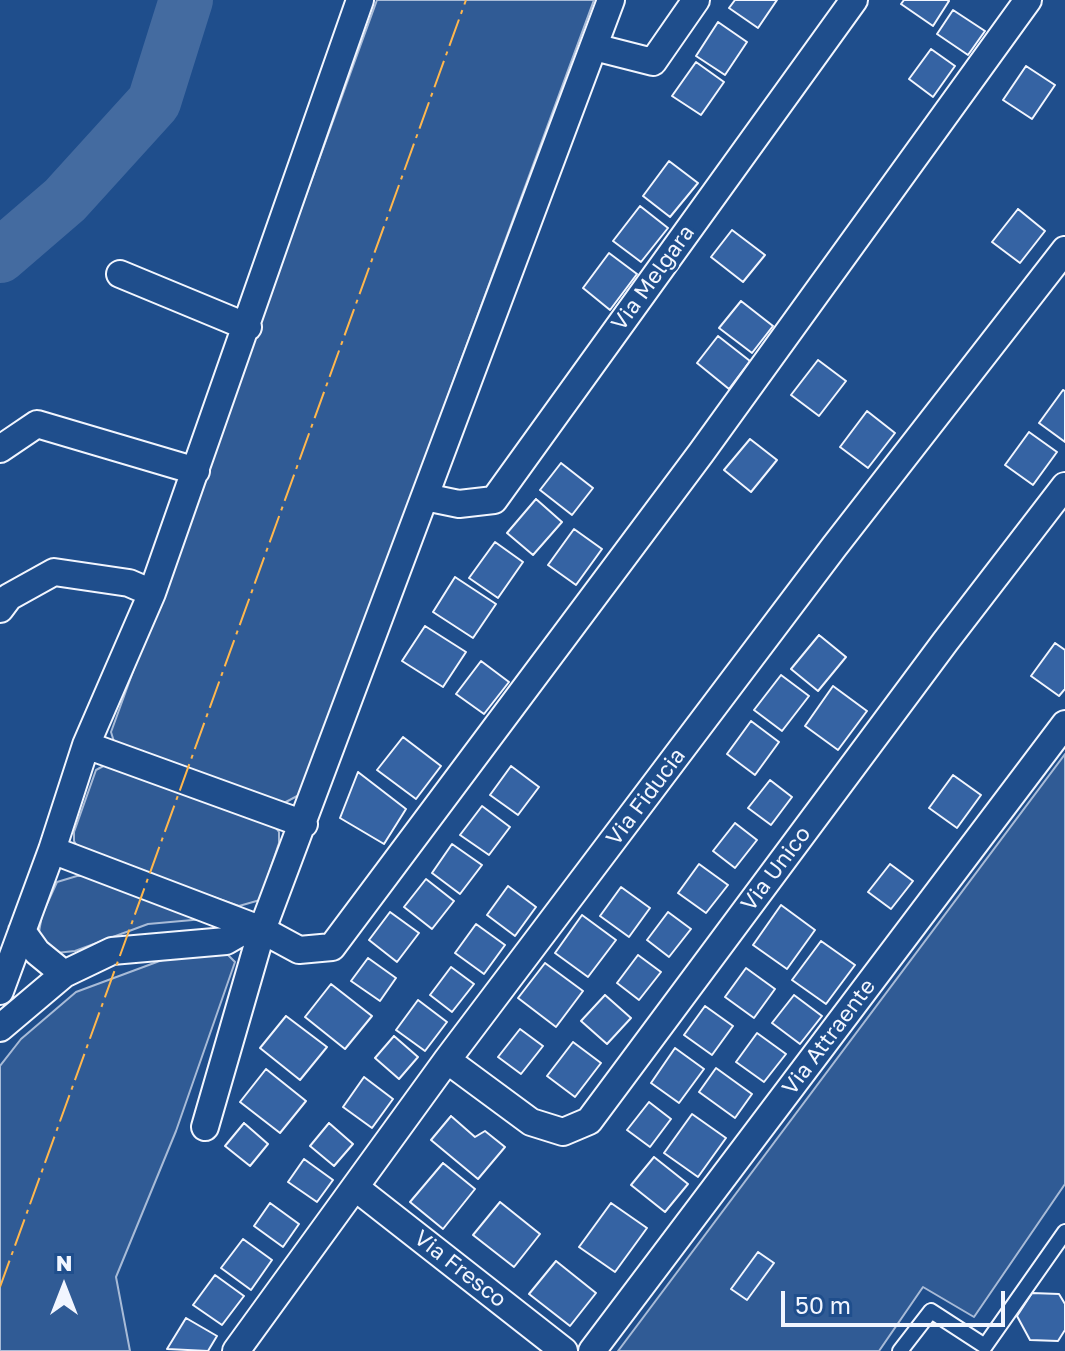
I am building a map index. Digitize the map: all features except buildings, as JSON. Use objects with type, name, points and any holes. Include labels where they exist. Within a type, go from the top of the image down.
[{"type":"street","points":[[0,991],[52,850],[86,745],[152,593],[248,327],[360,0]]},
{"type":"street","points":[[205,1127],[257,928],[304,824],[611,0]]},
{"type":"street","points":[[594,47],[653,62],[696,0]]},
{"type":"street","name":"Via Melgara","points":[[425,497],[459,504],[494,500],[854,0]]},
{"type":"street","points":[[52,850],[257,928],[299,950],[332,947],[701,453],[1028,0]]},
{"type":"street","name":"Via Fiducia","points":[[236,1351],[447,1060],[834,547],[1065,250]]},
{"type":"street","points":[[120,274],[248,327]]},
{"type":"street","points":[[0,449],[37,424],[196,471]]},
{"type":"street","name":"Via Unico","points":[[447,1060],[531,1122],[563,1132],[589,1121],[945,642],[1065,486]]},
{"type":"street","points":[[0,609],[9,597],[54,572],[129,583],[152,593]]},
{"type":"street","name":"Via Attraente","points":[[592,1351],[1065,724]]},
{"type":"street","points":[[86,745],[304,824]]},
{"type":"street","points":[[0,1028],[64,974],[112,951],[226,941],[257,928]]},
{"type":"street","points":[[22,931],[37,952],[64,974]]},
{"type":"street","name":"Via Fresco","points":[[356,1188],[564,1351]]},
{"type":"lane","points":[[900,1351],[931,1311],[985,1346],[1065,1232]]},
{"type":"shaded area","points":[[377,0],[594,0],[301,794],[282,804],[115,745],[111,732]]},
{"type":"shaded area","points":[[1065,754],[1065,1184],[974,1317],[923,1287],[879,1351],[618,1351]]},
{"type":"shaded area","points":[[109,763],[272,823],[279,832],[279,843],[260,900],[239,906],[79,850],[74,841],[74,832],[96,770]]},
{"type":"shaded area","points":[[77,876],[95,876],[215,918],[148,924],[75,951],[56,953],[42,943],[39,932],[42,915],[57,882]]},
{"type":"shaded area","points":[[224,951],[235,962],[176,1131],[116,1277],[130,1351],[0,1351],[0,1066],[21,1039],[76,992],[173,956]]},
{"type":"waterway","points":[[0,256],[65,200],[154,102],[186,0]]},
{"type":"power","points":[[0,1287],[466,0]]}]
